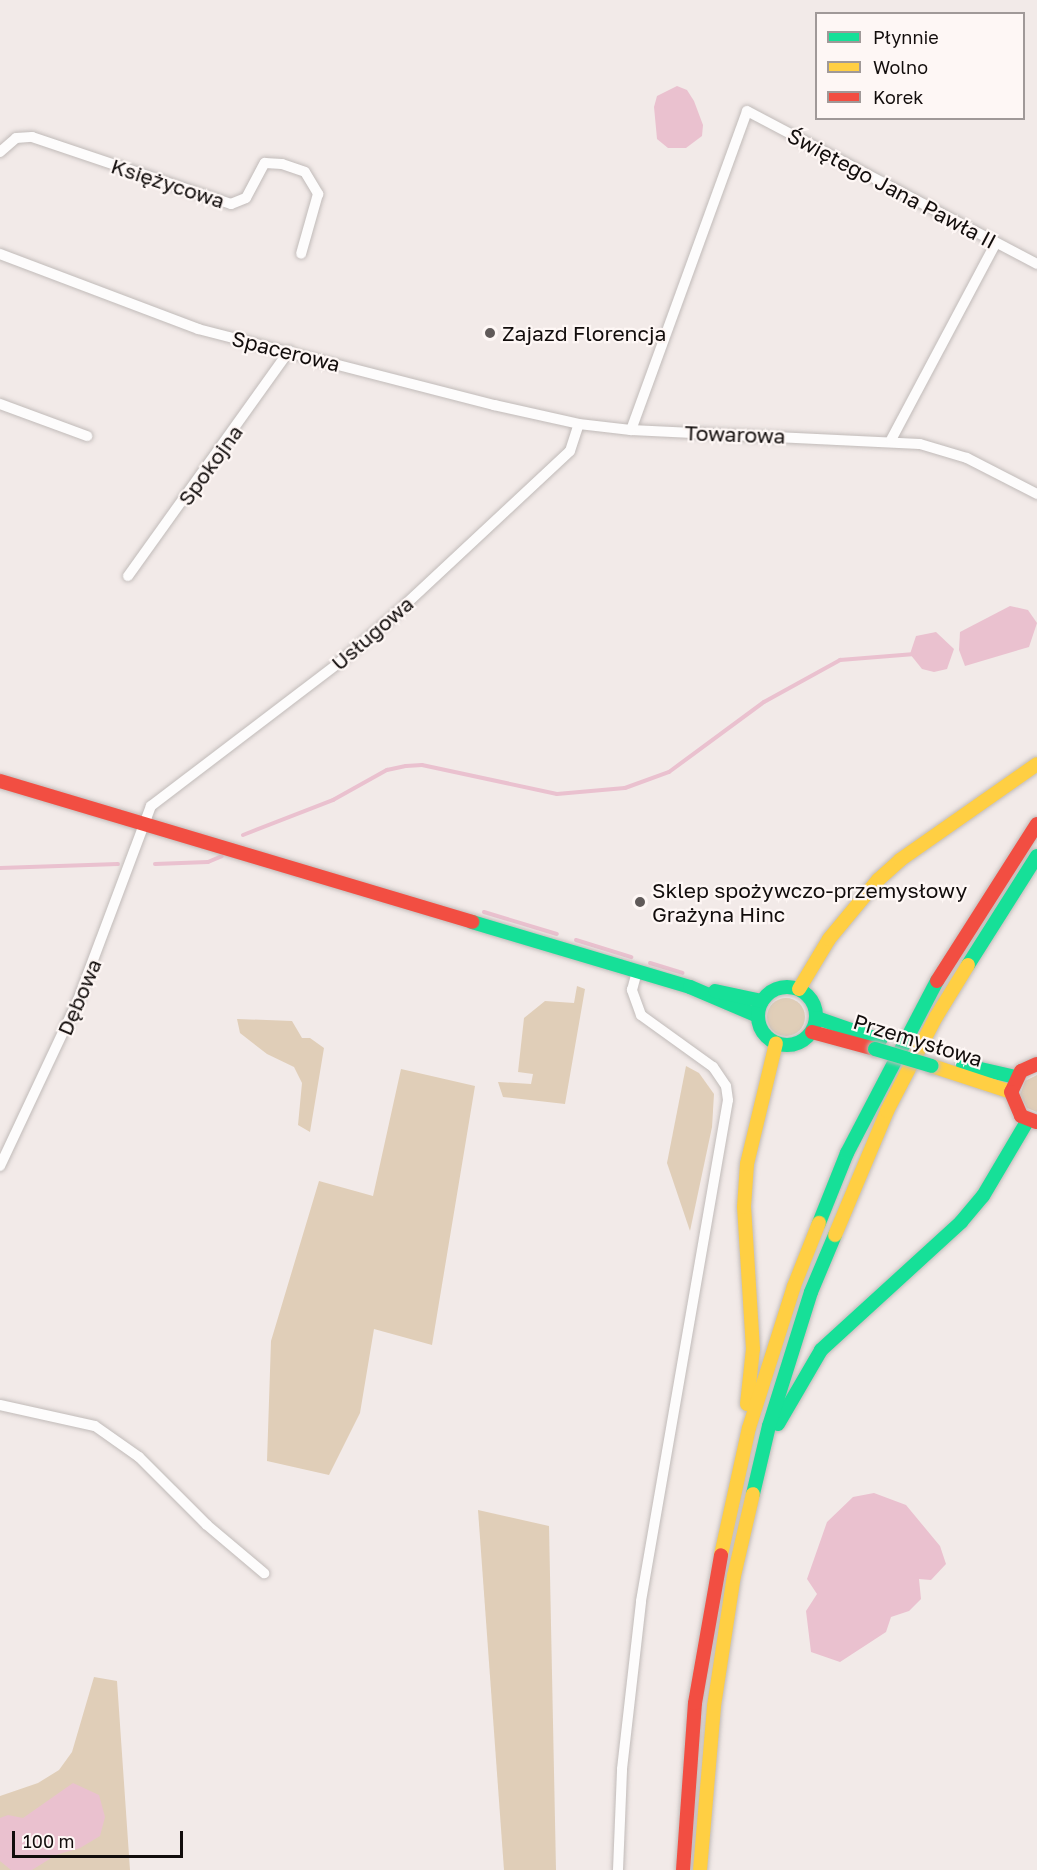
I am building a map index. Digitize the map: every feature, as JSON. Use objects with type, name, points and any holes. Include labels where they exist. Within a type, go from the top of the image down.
[{"type":"main road","points":[[799,989],[829,939],[878,880],[900,860],[1037,764]]},
{"type":"main road","points":[[0,781],[147,823],[690,987],[758,1016]]},
{"type":"main road","points":[[682,1870],[695,1703],[710,1603],[739,1470],[794,1286],[847,1153],[920,1008],[964,933],[1037,824]]},
{"type":"main road","points":[[700,1870],[714,1706],[734,1576],[758,1469],[811,1292],[887,1111],[936,1017],[1037,856]]},
{"type":"main road","points":[[690,987],[762,1000]]},
{"type":"main road","points":[[774,989],[799,989],[812,1000],[817,1018],[812,1032],[800,1043],[776,1043],[763,1032],[758,1016],[762,1000],[774,989]]},
{"type":"main road","name":"Przemysłowa","points":[[817,1018],[877,1044],[935,1062],[1011,1092]]},
{"type":"main road","name":"Przemysłowa","points":[[812,1032],[877,1044]]},
{"type":"main road","points":[[739,1470],[753,1349],[744,1207],[747,1164],[776,1043]]},
{"type":"main road","name":"Przemysłowa","points":[[935,1062],[1016,1077]]},
{"type":"main road","points":[[758,1469],[794,1392],[821,1350],[961,1222],[983,1196],[1033,1121],[1015,1109],[1011,1092],[1016,1077],[1037,1064]]},
{"type":"street","name":"Świętego Jana Pawła II","points":[[631,430],[747,111],[1037,264]]},
{"type":"street","name":"Księżycowa","points":[[0,152],[16,138],[32,137],[231,204],[246,198],[265,163],[282,164],[305,172],[318,194],[301,254]]},
{"type":"street","points":[[891,440],[995,243]]},
{"type":"street","name":"Spacerowa","points":[[0,254],[198,329],[579,424]]},
{"type":"street","name":"Spokojna","points":[[128,576],[289,351]]},
{"type":"street","points":[[0,404],[87,436]]},
{"type":"street","name":"Towarowa","points":[[579,424],[631,430],[891,440],[967,458],[1037,494]]},
{"type":"street","name":"Usługowa","points":[[147,823],[151,806],[341,661],[392,617],[570,451],[579,424]]},
{"type":"street","name":"Dębowa","points":[[0,1166],[78,1000],[147,823]]},
{"type":"street","points":[[618,1870],[622,1769],[638,1621],[728,1100],[726,1086],[714,1067],[641,1014],[632,990],[637,971]]},
{"type":"street","points":[[0,1405],[95,1426],[139,1458],[207,1525],[264,1573]]},
{"type":"shaded area","points":[[677,86],[687,90],[694,101],[703,125],[702,136],[686,148],[668,148],[657,139],[654,107],[657,96]]},
{"type":"shaded area","points":[[1010,606],[1028,610],[1037,623],[1029,647],[965,666],[959,650],[960,632]]},
{"type":"shaded area","points":[[936,632],[954,649],[947,669],[934,672],[922,669],[910,654],[916,636]]},
{"type":"shaded area","points":[[577,986],[585,989],[565,1104],[503,1097],[498,1082],[531,1084],[533,1074],[518,1072],[524,1018],[545,1001],[574,1003]]},
{"type":"shaded area","points":[[786,998],[799,1004],[805,1017],[799,1030],[786,1036],[773,1030],[767,1017],[773,1004]]},
{"type":"shaded area","points":[[237,1019],[292,1021],[302,1038],[310,1038],[324,1048],[310,1132],[298,1125],[302,1083],[294,1067],[267,1054],[240,1033]]},
{"type":"shaded area","points":[[686,1066],[699,1073],[714,1094],[712,1127],[690,1231],[667,1163]]},
{"type":"shaded area","points":[[401,1069],[475,1086],[432,1345],[374,1329],[360,1413],[329,1475],[267,1461],[271,1341],[319,1181],[373,1196]]},
{"type":"shaded area","points":[[1037,1075],[1037,1112],[1027,1108],[1020,1095],[1025,1081]]},
{"type":"shaded area","points":[[874,1493],[906,1505],[940,1546],[946,1564],[931,1580],[919,1579],[921,1599],[909,1611],[891,1617],[886,1632],[840,1662],[811,1652],[806,1611],[817,1594],[807,1579],[827,1522],[853,1497]]},
{"type":"shaded area","points":[[478,1510],[549,1526],[556,1870],[504,1870]]},
{"type":"shaded area","points":[[94,1677],[117,1681],[130,1870],[0,1870],[0,1796],[38,1783],[59,1770],[72,1752]]},
{"type":"shaded area","points":[[73,1783],[99,1795],[105,1817],[100,1836],[80,1848],[56,1855],[32,1870],[11,1870],[0,1861],[0,1818],[8,1815],[23,1818]]},
{"type":"waterway","points":[[243,835],[333,800],[387,770],[406,766],[422,765],[557,794],[625,788],[669,772],[764,702],[840,660],[915,654]]},
{"type":"waterway","points":[[155,864],[208,862],[222,856]]},
{"type":"waterway","points":[[0,868],[118,864]]},
{"type":"waterway","points":[[484,912],[557,934]]},
{"type":"waterway","points":[[576,940],[631,957]]},
{"type":"waterway","points":[[650,963],[683,973]]},
{"type":"traffic: fast","points":[[968,965],[1037,856]]},
{"type":"traffic: fast","points":[[472,922],[690,987],[758,1016]]},
{"type":"traffic: fast","points":[[819,1223],[847,1153],[937,981]]},
{"type":"traffic: fast","points":[[781,987],[793,987],[808,995],[816,1010],[816,1016],[816,1022],[808,1037],[793,1045],[781,1045],[766,1037],[758,1022],[758,1010],[766,995],[781,987]]},
{"type":"traffic: fast","points":[[715,991],[762,1001]]},
{"type":"traffic: fast","points":[[817,1018],[880,1040]]},
{"type":"traffic: fast","points":[[875,1049],[932,1066]]},
{"type":"traffic: fast","points":[[963,1065],[1016,1077]]},
{"type":"traffic: fast","points":[[778,1424],[821,1350],[961,1222],[983,1196],[1028,1120]]},
{"type":"traffic: fast","points":[[753,1494],[769,1426],[811,1292],[835,1235]]},
{"type":"traffic: slow","points":[[799,989],[829,939],[878,880],[900,860],[1037,764]]},
{"type":"traffic: slow","points":[[835,1235],[887,1111],[936,1017],[968,965]]},
{"type":"traffic: slow","points":[[747,1404],[753,1349],[744,1207],[747,1164],[776,1043]]},
{"type":"traffic: slow","points":[[932,1066],[1011,1092]]},
{"type":"traffic: slow","points":[[721,1555],[749,1428],[794,1286],[819,1223]]},
{"type":"traffic: slow","points":[[700,1870],[714,1706],[734,1576],[753,1494]]},
{"type":"traffic: jam","points":[[0,781],[472,922]]},
{"type":"traffic: jam","points":[[937,981],[1037,824]]},
{"type":"traffic: jam","points":[[812,1032],[875,1049]]},
{"type":"traffic: jam","points":[[1037,1064],[1021,1071],[1011,1092],[1021,1116],[1037,1122]]},
{"type":"traffic: jam","points":[[683,1870],[695,1703],[721,1555]]},
{"type":"place","name":"Zajazd Florencja","points":[[490,333]]},
{"type":"place","name":"Sklep spożywczo-przemysłowy Grażyna Hinc","points":[[640,902]]}]
